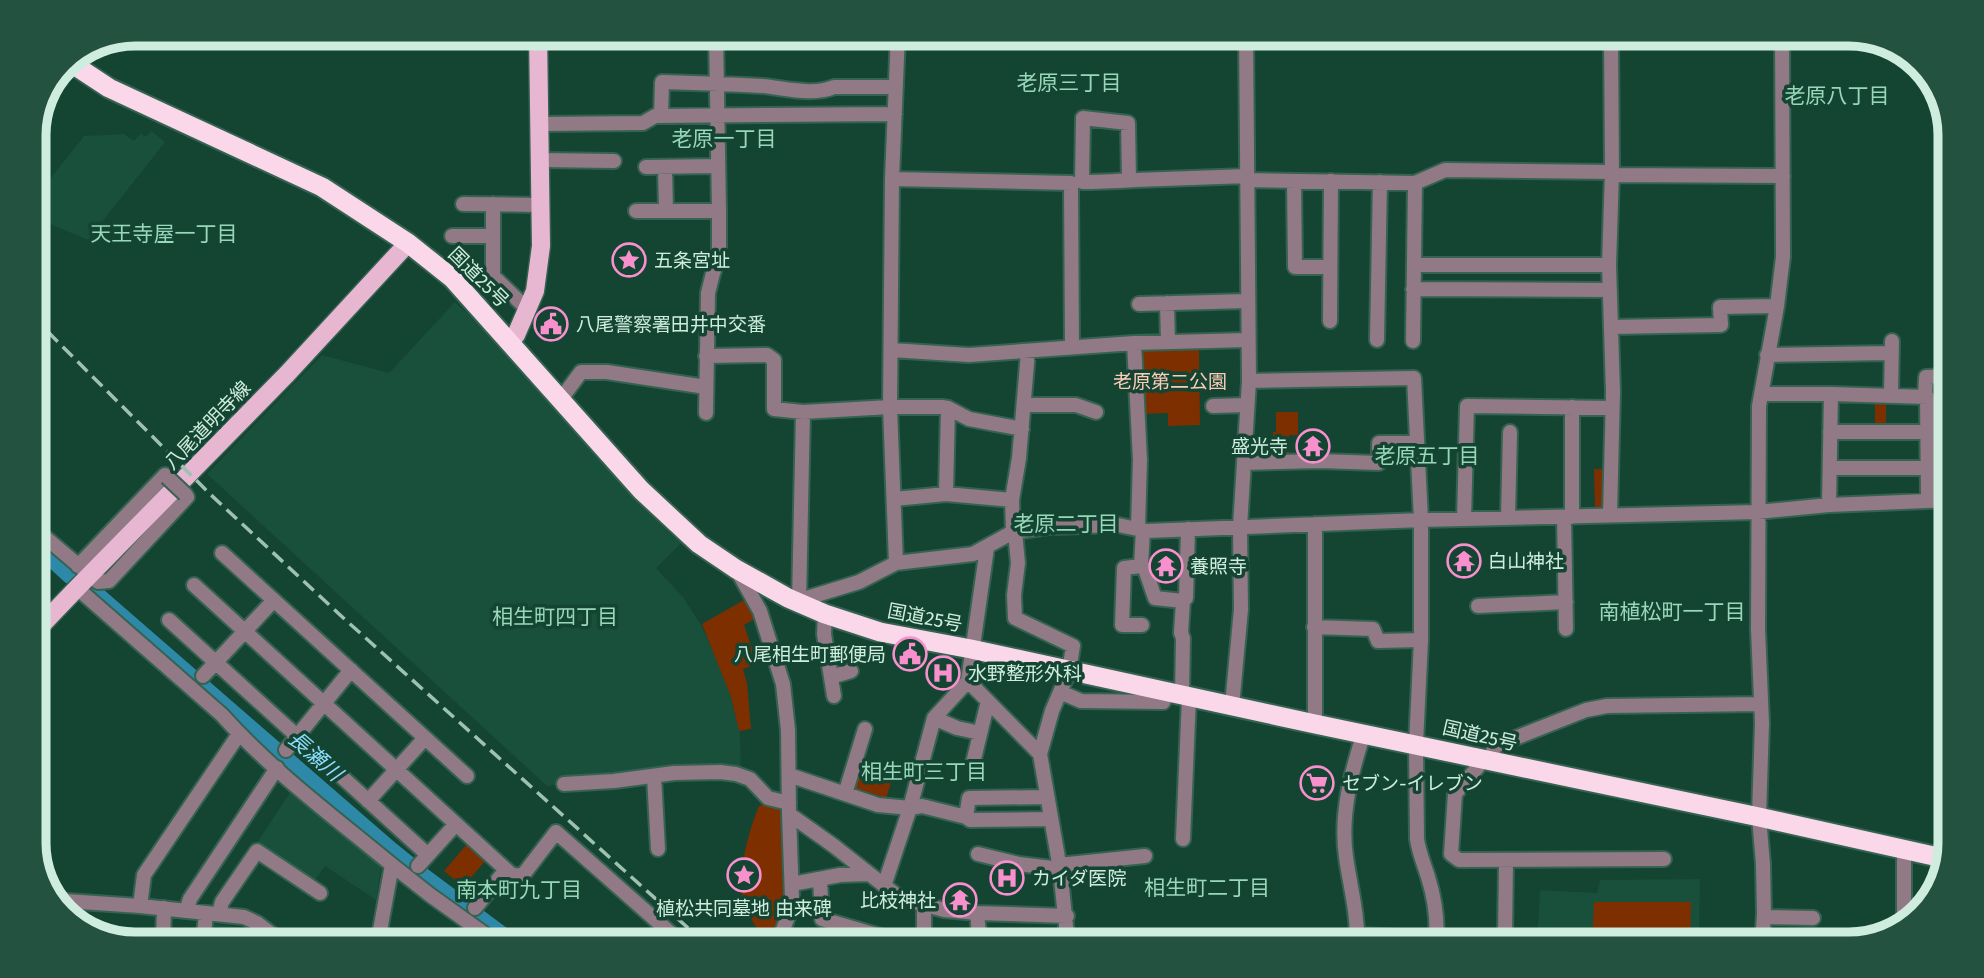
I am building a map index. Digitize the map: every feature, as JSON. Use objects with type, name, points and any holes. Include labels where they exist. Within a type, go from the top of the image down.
[{"type":"highway","name":"国道25号","points":[[77,67],[109,88],[321,187],[408,243],[452,278],[641,490],[699,544],[736,569],[799,603],[868,629],[1937,857]]},
{"type":"main road","points":[[509,341],[516,335],[529,308],[539,271],[541,160],[538,45]]},
{"type":"main road","name":"八尾道明寺線","points":[[46,619],[82,576],[286,374],[408,243]]},
{"type":"street","points":[[706,413],[708,293],[712,273],[719,258],[716,45]]},
{"type":"street","points":[[896,563],[890,407],[892,179],[898,45]]},
{"type":"street","points":[[1231,706],[1241,609],[1240,527],[1249,381],[1246,45]]},
{"type":"street","points":[[1610,515],[1611,45]]},
{"type":"street","points":[[1763,932],[1763,863],[1759,817],[1759,406],[1783,257],[1782,45]]},
{"type":"street","points":[[661,116],[662,82],[716,83],[797,90],[896,87]]},
{"type":"street","points":[[540,124],[643,123],[655,116],[895,114]]},
{"type":"street","points":[[1129,180],[1128,123],[1083,118],[1082,182],[1247,178],[1415,183],[1445,170],[1783,176]]},
{"type":"street","points":[[541,160],[614,161]]},
{"type":"street","points":[[646,167],[718,166]]},
{"type":"street","points":[[665,167],[666,211]]},
{"type":"street","points":[[892,179],[1071,183],[1072,347]]},
{"type":"street","points":[[1294,181],[1295,267],[1331,267]]},
{"type":"street","points":[[1330,321],[1331,181]]},
{"type":"street","points":[[1377,340],[1380,182]]},
{"type":"street","points":[[1413,341],[1415,183]]},
{"type":"street","points":[[463,204],[541,205]]},
{"type":"street","points":[[493,204],[493,276],[529,308]]},
{"type":"street","points":[[636,211],[719,211]]},
{"type":"street","points":[[452,236],[494,236]]},
{"type":"street","points":[[1414,265],[1609,265]]},
{"type":"street","points":[[1413,289],[1610,290]]},
{"type":"street","points":[[1139,304],[1247,301]]},
{"type":"street","points":[[1167,303],[1168,342]]},
{"type":"street","points":[[1611,327],[1721,325],[1720,307],[1777,306]]},
{"type":"street","points":[[891,350],[969,355],[1134,343],[1247,340]]},
{"type":"street","points":[[1134,343],[1140,460],[1141,566],[1155,598],[1183,601]]},
{"type":"street","points":[[1767,355],[1892,347],[1891,396]]},
{"type":"street","points":[[1028,352],[1022,429],[1012,499],[1017,563],[1014,595],[1016,618],[1073,646],[1069,671],[1052,711],[1040,754],[1060,867],[1068,932]]},
{"type":"street","points":[[706,356],[767,355],[774,360],[774,409],[803,412],[890,407],[948,408],[969,419],[1022,429]]},
{"type":"street","points":[[561,399],[581,372],[607,372],[706,387]]},
{"type":"street","points":[[1924,397],[1926,377],[1938,377]]},
{"type":"street","points":[[1249,381],[1414,378],[1421,520],[1421,640],[1416,744],[1417,839],[1436,911],[1436,932]]},
{"type":"street","points":[[1761,394],[1927,397],[1928,500]]},
{"type":"street","points":[[1829,505],[1830,394]]},
{"type":"street","points":[[1024,405],[1076,405],[1096,412]]},
{"type":"street","points":[[1213,406],[1247,405]]},
{"type":"street","points":[[1464,519],[1467,406],[1612,408]]},
{"type":"street","points":[[1566,629],[1572,407]]},
{"type":"street","points":[[946,494],[948,408]]},
{"type":"street","points":[[803,412],[799,603],[859,582],[896,563],[973,554],[1014,532],[1049,527],[1118,525],[1140,529],[1188,529],[1758,512],[1829,505],[1938,500]]},
{"type":"street","points":[[1508,518],[1510,432]]},
{"type":"street","points":[[1830,432],[1928,432]]},
{"type":"street","points":[[1245,463],[1378,463],[1379,443],[1417,443]]},
{"type":"street","points":[[1829,468],[1928,468]]},
{"type":"street","points":[[165,475],[187,497],[108,580],[100,582],[82,576],[165,475]]},
{"type":"street","points":[[894,499],[946,494],[1012,499]]},
{"type":"street","points":[[1315,524],[1315,724]]},
{"type":"street","points":[[1183,839],[1181,633],[1183,601],[1186,598],[1188,529]]},
{"type":"street","points":[[46,540],[276,768],[392,865],[482,932]]},
{"type":"street","points":[[884,886],[910,808],[934,718],[968,681],[987,548]]},
{"type":"street","points":[[222,553],[467,776]]},
{"type":"street","points":[[1141,566],[1124,568],[1122,625],[1142,625]]},
{"type":"street","points":[[736,569],[760,611],[783,684],[788,730],[792,898],[782,932]]},
{"type":"street","points":[[194,585],[512,875]]},
{"type":"street","points":[[203,676],[274,600]]},
{"type":"street","points":[[1478,606],[1566,602]]},
{"type":"street","points":[[825,614],[824,634],[834,696]]},
{"type":"street","points":[[169,620],[368,800],[423,860],[456,824]]},
{"type":"street","points":[[1314,627],[1373,629],[1378,640],[1421,640]]},
{"type":"street","points":[[286,750],[351,670]]},
{"type":"street","points":[[831,677],[851,671]]},
{"type":"street","points":[[968,681],[1040,754]]},
{"type":"street","points":[[1060,692],[1081,701],[1163,702],[1180,695]]},
{"type":"street","points":[[973,763],[988,701]]},
{"type":"street","points":[[1664,859],[1458,860],[1451,854],[1454,794],[1486,760],[1495,746],[1586,710],[1607,706],[1761,704]]},
{"type":"street","points":[[934,718],[957,729],[980,733]]},
{"type":"street","points":[[845,794],[866,729]]},
{"type":"street","points":[[140,906],[144,875],[239,733]]},
{"type":"street","points":[[1357,932],[1346,855],[1345,812],[1364,733]]},
{"type":"street","points":[[368,800],[425,738]]},
{"type":"street","points":[[186,911],[190,899],[276,768]]},
{"type":"street","points":[[564,784],[674,773],[736,774],[750,779],[768,797],[789,808],[900,898],[944,910],[1067,916]]},
{"type":"street","points":[[653,775],[658,849]]},
{"type":"street","points":[[789,775],[878,805],[910,808],[922,806],[970,820],[1051,818]]},
{"type":"street","points":[[966,817],[969,798],[1046,797]]},
{"type":"street","points":[[475,908],[501,876],[523,874],[556,831],[669,932]]},
{"type":"street","points":[[1904,850],[1904,914]]},
{"type":"street","points":[[207,932],[212,913],[257,851],[320,892]]},
{"type":"street","points":[[978,854],[1020,864],[1060,867],[1145,856]]},
{"type":"street","points":[[1505,932],[1506,861]]},
{"type":"street","points":[[380,932],[392,865]]},
{"type":"street","points":[[792,884],[840,875],[869,874]]},
{"type":"street","points":[[820,879],[822,919],[863,932]]},
{"type":"street","points":[[67,901],[244,917],[269,932]]},
{"type":"street","points":[[924,905],[924,932]]},
{"type":"street","points":[[163,932],[164,908]]},
{"type":"street","points":[[977,913],[979,932]]},
{"type":"street","points":[[1764,917],[1813,918]]},
{"type":"shaded area","points":[[151,131],[165,142],[88,240],[46,222],[47,183],[84,136],[124,134],[134,141],[141,133],[146,137]]},
{"type":"shaded area","points":[[455,302],[482,327],[668,532],[681,543],[656,568],[683,597],[701,625],[714,653],[731,697],[740,734],[741,771],[547,786],[207,474],[322,355],[389,373]]},
{"type":"shaded area","points":[[293,788],[378,861],[381,869],[376,900],[325,866],[312,884],[255,846]]},
{"type":"shaded area","points":[[1700,879],[1699,932],[1538,932],[1540,890],[1597,893],[1600,880]]},
{"type":"shaded area","points":[[212,924],[239,927],[246,932],[209,932]]},
{"type":"green space","name":"老原第二公園","points":[[1199,349],[1200,425],[1168,426],[1168,413],[1141,414],[1140,350]]},
{"type":"green space","points":[[1875,398],[1886,398],[1886,427],[1875,427]]},
{"type":"green space","points":[[1276,412],[1298,412],[1298,435],[1289,435],[1289,459],[1273,459]]},
{"type":"green space","points":[[1594,469],[1606,469],[1606,509],[1595,509]]},
{"type":"green space","points":[[744,600],[756,618],[744,625],[757,664],[743,669],[747,683],[751,729],[739,731],[731,697],[702,624]]},
{"type":"green space","points":[[860,763],[894,774],[886,798],[852,787]]},
{"type":"green space","points":[[767,804],[783,808],[788,892],[777,932],[760,932],[748,913],[741,892],[742,867],[759,806]]},
{"type":"green space","points":[[467,844],[486,860],[463,887],[444,871]]},
{"type":"green space","points":[[1594,902],[1691,902],[1690,932],[1593,932]]},
{"type":"waterway","name":"長瀬川","points":[[46,552],[71,575]]},
{"type":"waterway","name":"長瀬川","points":[[93,593],[389,850],[496,932]]},
{"type":"railway","points":[[46,330],[210,494],[339,614],[693,932]]},
{"type":"place","name":"五条宮址","points":[[629,260]]},
{"type":"place","name":"八尾警察署田井中交番","points":[[551,324]]},
{"type":"place","name":"盛光寺","points":[[1313,446]]},
{"type":"place","name":"白山神社","points":[[1464,561]]},
{"type":"place","name":"養照寺","points":[[1166,566]]},
{"type":"place","name":"八尾相生町郵便局","points":[[910,654]]},
{"type":"place","name":"水野整形外科","points":[[943,673]]},
{"type":"place","name":"セブン-イレブン","points":[[1317,783]]},
{"type":"place","name":"植松共同墓地 由来碑","points":[[744,875]]},
{"type":"place","name":"カイダ医院","points":[[1007,878]]},
{"type":"place","name":"比枝神社","points":[[960,900]]},
{"type":"district","name":"老原三丁目","points":[[1069,83]]},
{"type":"district","name":"老原八丁目","points":[[1837,96]]},
{"type":"district","name":"老原一丁目","points":[[724,139]]},
{"type":"district","name":"天王寺屋一丁目","points":[[164,234]]},
{"type":"district","name":"老原五丁目","points":[[1427,456]]},
{"type":"district","name":"老原二丁目","points":[[1066,524]]},
{"type":"district","name":"南植松町一丁目","points":[[1672,612]]},
{"type":"district","name":"相生町四丁目","points":[[555,617]]},
{"type":"district","name":"相生町三丁目","points":[[924,772]]},
{"type":"district","name":"相生町二丁目","points":[[1207,888]]},
{"type":"district","name":"南本町九丁目","points":[[519,890]]}]
